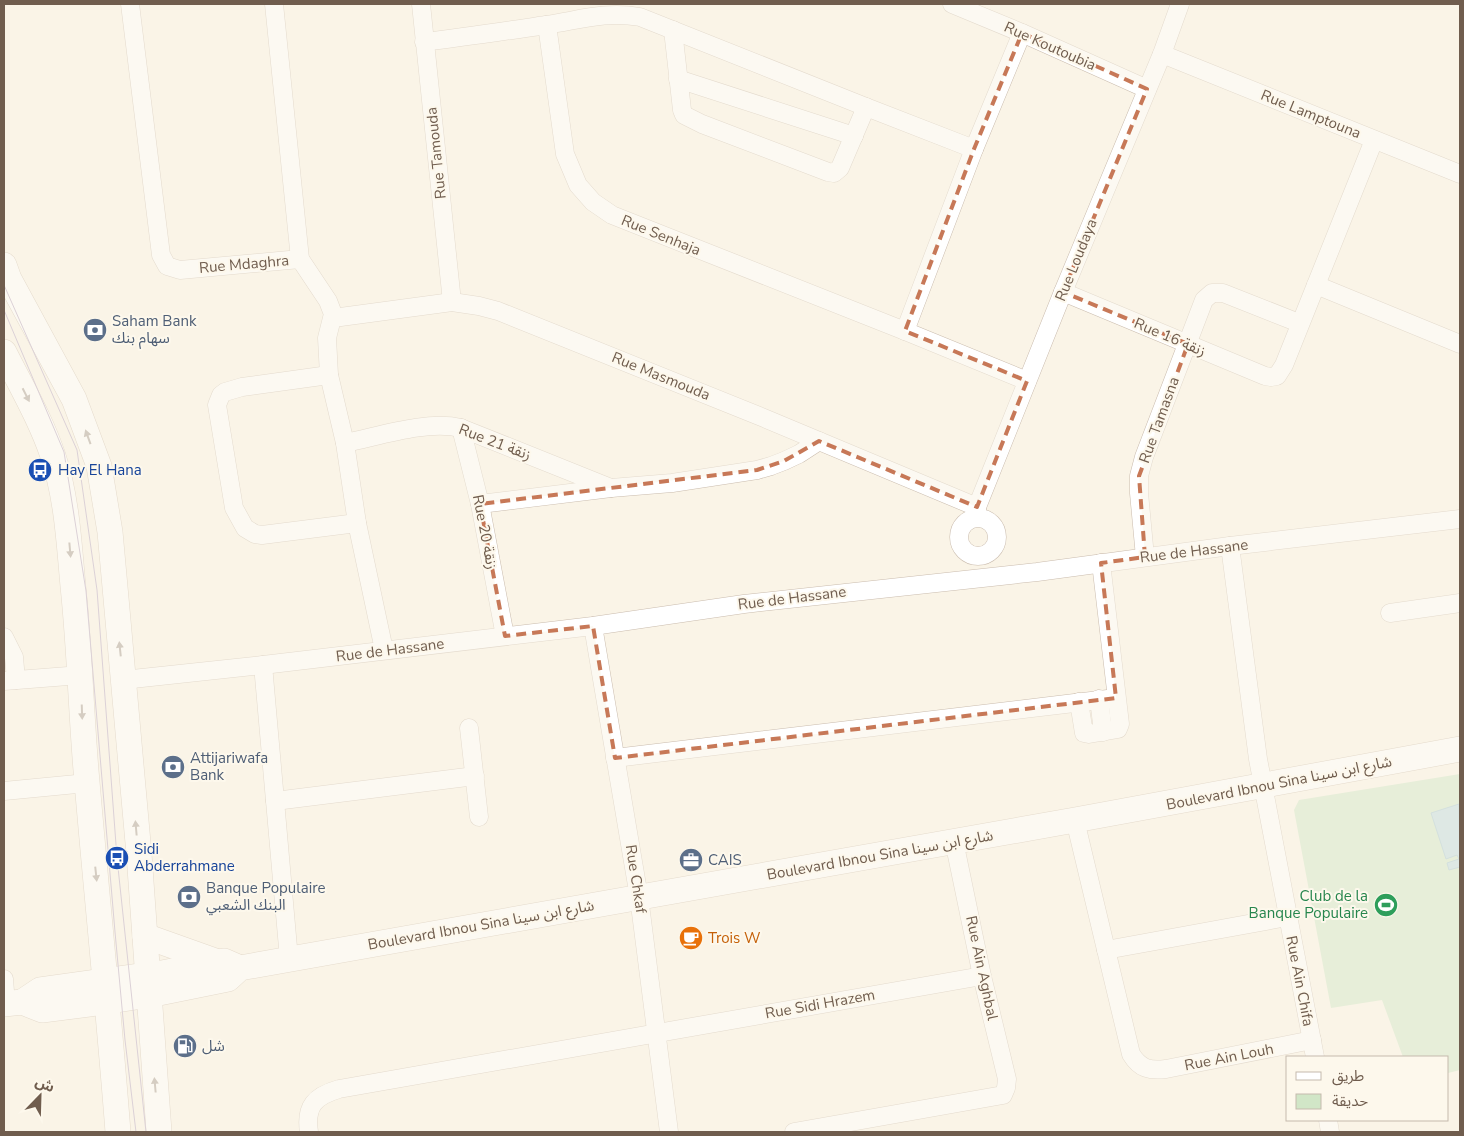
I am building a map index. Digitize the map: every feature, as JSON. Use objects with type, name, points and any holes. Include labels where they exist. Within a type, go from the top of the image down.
[{"type":"main road","points":[[4,264],[9,279],[74,399],[99,466],[110,532],[124,680],[159,1132]]},
{"type":"main road","points":[[4,352],[34,411],[53,457],[69,537],[81,675],[87,782],[118,1132]]},
{"type":"main road","name":"Boulevard Ibnou Sina شارع ابن سينا","points":[[9,997],[42,1010],[107,991],[148,985],[228,979],[229,965],[289,959],[1075,820],[1460,749]]},
{"type":"main road","points":[[145,936],[229,965]]},
{"type":"street","name":"Rue Mdaghra","points":[[130,4],[161,255],[168,266],[180,270],[300,259],[331,305],[332,318],[327,338],[329,375],[345,443],[357,523],[384,650]]},
{"type":"street","points":[[274,4],[300,259]]},
{"type":"street","name":"Rue Tamouda","points":[[421,4],[452,302]]},
{"type":"street","name":"Rue Koutoubia","points":[[952,4],[1147,89]]},
{"type":"street","name":"Rue Loudaya","points":[[977,512],[1027,381],[1162,54],[1180,4]]},
{"type":"street","points":[[424,42],[547,25],[597,15],[621,14],[640,16],[974,149]]},
{"type":"street","name":"Rue Senhaja","points":[[547,25],[565,154],[578,185],[593,202],[612,215],[648,230],[1027,381]]},
{"type":"street","points":[[672,30],[680,104],[684,115],[702,124],[834,173],[840,168],[866,107]]},
{"type":"street","points":[[905,331],[974,149],[1022,33]]},
{"type":"street","name":"Rue Lamptouna","points":[[1162,54],[1460,174]]},
{"type":"street","points":[[678,79],[854,136]]},
{"type":"street","points":[[1299,323],[1374,140]]},
{"type":"street","points":[[1316,285],[1460,344]]},
{"type":"street","name":"Rue 16 زنقة","points":[[1063,292],[1271,377],[1277,376],[1284,366],[1299,323]]},
{"type":"street","name":"Rue Tamasna","points":[[1145,557],[1139,476],[1144,457],[1204,300],[1212,292],[1222,293],[1299,323]]},
{"type":"street","name":"Rue Masmouda","points":[[332,318],[452,302],[479,306],[526,321],[819,441],[977,512]]},
{"type":"street","points":[[329,375],[242,387],[221,395],[217,405],[234,508],[244,528],[255,534],[262,535],[357,523]]},
{"type":"street","name":"Rue 21 زنقة","points":[[345,443],[426,426],[449,425],[461,428],[611,488]]},
{"type":"street","name":"Rue 20 زنقة","points":[[461,428],[480,504],[506,636]]},
{"type":"street","points":[[480,504],[611,488],[672,483],[757,470],[784,461],[819,441]]},
{"type":"street","points":[[977,512],[993,524],[997,531],[998,540],[995,548],[989,554],[980,557],[972,556],[964,551],[959,535],[962,526],[977,512]]},
{"type":"street","name":"Rue de Hassane","points":[[124,680],[263,666],[593,626],[744,604],[1460,519]]},
{"type":"street","name":"Rue Ain Chifa","points":[[1230,546],[1262,786],[1314,1049]]},
{"type":"street","points":[[980,557],[984,577]]},
{"type":"street","points":[[1079,702],[1084,733],[1116,731],[1120,727],[1108,698],[1101,563]]},
{"type":"street","points":[[1390,613],[1460,603]]},
{"type":"street","name":"Rue Chkaf","points":[[593,626],[640,897],[669,1132]]},
{"type":"street","points":[[4,637],[14,657],[10,680],[81,675]]},
{"type":"street","points":[[263,666],[289,959]]},
{"type":"street","points":[[616,758],[1108,698]]},
{"type":"street","points":[[469,728],[480,817]]},
{"type":"street","points":[[275,801],[475,776]]},
{"type":"street","points":[[4,791],[87,782]]},
{"type":"street","points":[[1075,820],[1106,950],[1287,917]]},
{"type":"street","name":"Rue Ain Aghbal","points":[[794,1132],[1003,1095],[1007,1079],[982,976],[954,841]]},
{"type":"street","name":"Rue Ain Louh","points":[[1106,950],[1131,1054],[1136,1063],[1146,1069],[1166,1069],[1314,1049]]},
{"type":"street","name":"Rue Sidi Hrazem","points":[[309,1132],[307,1122],[312,1105],[316,1099],[324,1093],[339,1089],[982,976]]},
{"type":"highlighted area","points":[[1022,33],[1147,89],[1063,292],[1188,344],[1139,476],[1145,557],[1101,563],[1116,698],[615,758],[593,626],[505,636],[480,504],[757,470],[784,461],[819,441],[977,507],[1027,381],[905,331],[974,149]]},
{"type":"green space","name":"Club de la Banque Populaire","points":[[1460,774],[1460,1070],[1449,1073],[1449,1056],[1403,1056],[1382,1000],[1331,1008],[1294,810],[1299,800]]},
{"type":"water","points":[[1459,804],[1460,867],[1449,870],[1447,863],[1459,859],[1457,855],[1446,859],[1431,813]]},
{"type":"tram line","points":[[4,285],[77,450],[97,590],[117,858],[146,1132]]},
{"type":"tram line","points":[[4,310],[64,452],[86,591],[115,932],[136,1132]]},
{"type":"place","name":"Saham Bank سهام بنك","points":[[95,330]]},
{"type":"place","name":"Hay El Hana","points":[[40,470]]},
{"type":"place","name":"Attijariwafa Bank","points":[[173,767]]},
{"type":"place","name":"Sidi Abderrahmane","points":[[117,858]]},
{"type":"place","name":"CAIS","points":[[691,860]]},
{"type":"place","name":"Banque Populaire البنك الشعبي","points":[[189,897]]},
{"type":"place","name":"Club de la Banque Populaire","points":[[1386,905]]},
{"type":"place","name":"Trois W","points":[[691,938]]},
{"type":"place","name":"شل","points":[[185,1046]]}]
